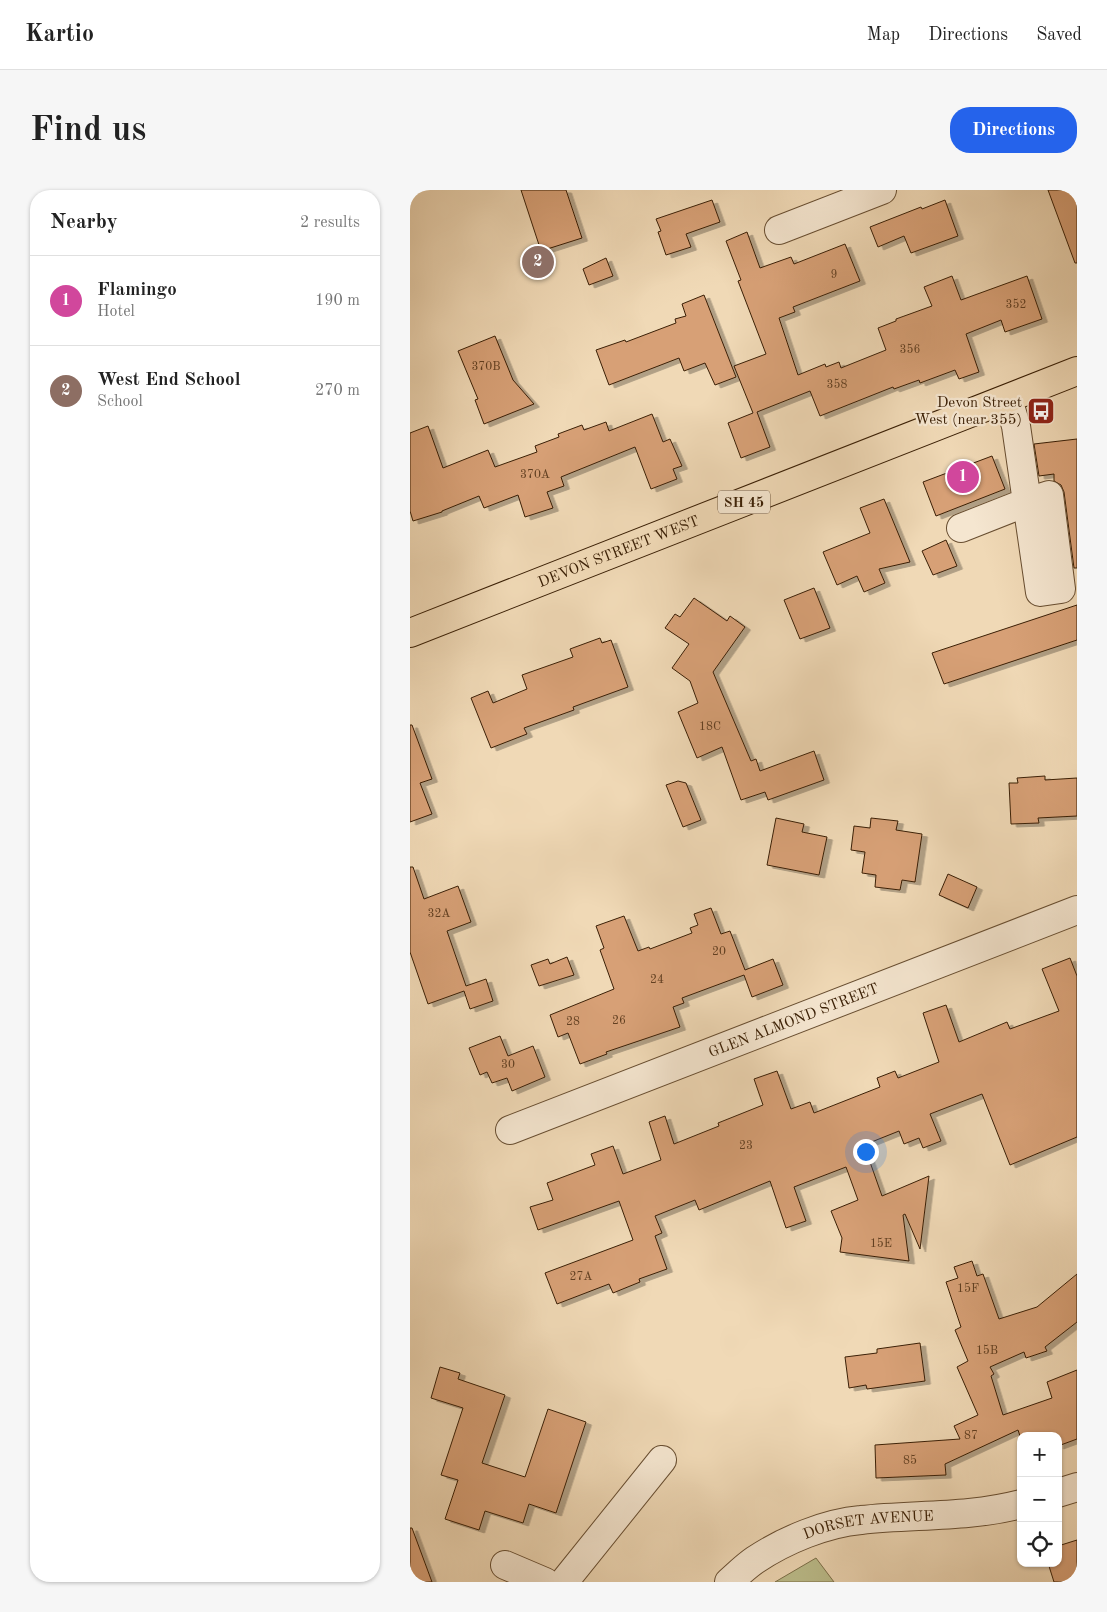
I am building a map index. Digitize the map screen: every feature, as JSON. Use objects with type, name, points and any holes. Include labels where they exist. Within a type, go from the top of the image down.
[{"type":"main road","name":"DEVON STREET WEST","points":[[410,633],[1077,372]]},
{"type":"street","points":[[779,230],[867,193]]},
{"type":"street","points":[[961,528],[1027,502],[1016,426],[1008,399]]},
{"type":"street","name":"GLEN ALMOND STREET","points":[[510,1130],[1077,910]]},
{"type":"street","points":[[564,1582],[662,1460]]},
{"type":"street","points":[[1062,1492],[1077,1487]]},
{"type":"street","name":"DORSET AVENUE","points":[[729,1582],[755,1560],[798,1537],[829,1526],[861,1520],[965,1514],[998,1510],[1017,1505]]},
{"type":"street","points":[[505,1565],[545,1582]]},
{"type":"green space","points":[[816,1558],[834,1582],[775,1582]]},
{"type":"building","points":[[521,190],[566,190],[582,238],[541,251]]},
{"type":"building","points":[[1048,190],[1077,190],[1077,263],[1075,263]]},
{"type":"building","points":[[712,200],[720,222],[686,234],[691,247],[666,255],[658,232],[661,231],[656,219]]},
{"type":"building","points":[[945,200],[958,236],[911,253],[904,236],[878,247],[870,227],[921,207],[922,209]]},
{"type":"building","points":[[747,232],[760,268],[791,257],[794,264],[845,244],[860,281],[793,307],[795,312],[779,318],[798,375],[825,364],[826,367],[839,362],[841,368],[886,350],[878,328],[896,321],[896,319],[932,306],[924,287],[952,276],[961,300],[1027,276],[1042,319],[1005,332],[1001,320],[966,334],[979,372],[959,379],[955,370],[920,383],[919,380],[894,389],[893,387],[820,416],[810,391],[757,412],[770,447],[741,458],[728,423],[753,413],[734,366],[766,354],[738,281],[741,280],[726,241]]},
{"type":"building","points":[[606,258],[613,276],[589,285],[583,269]]},
{"type":"building","points":[[704,295],[736,377],[715,385],[705,363],[684,371],[679,358],[609,385],[596,350],[625,340],[626,342],[676,323],[675,319],[686,316],[682,304]]},
{"type":"building","points":[[495,336],[513,380],[534,404],[484,424],[475,400],[478,399],[458,351]]},
{"type":"building","points":[[652,414],[663,442],[670,439],[682,466],[673,469],[677,479],[651,489],[635,447],[561,477],[564,486],[547,492],[553,508],[525,517],[518,495],[484,508],[479,496],[442,512],[413,521],[410,511],[410,433],[428,426],[443,468],[488,450],[495,467],[537,452],[535,446],[559,437],[558,434],[582,425],[584,430],[606,422],[609,431]]},
{"type":"building","points":[[1077,439],[1077,568],[1074,568],[1064,492],[1061,485],[1054,481],[1054,474],[1039,476],[1034,444]]},
{"type":"building","points":[[992,456],[1005,489],[936,516],[923,482]]},
{"type":"building","points":[[884,499],[910,562],[879,569],[885,583],[864,592],[857,576],[837,585],[823,552],[870,533],[860,508]]},
{"type":"building","points":[[946,540],[957,566],[933,575],[922,551]]},
{"type":"building","points":[[814,588],[830,628],[800,639],[784,600]]},
{"type":"building","points":[[694,598],[727,621],[730,616],[745,627],[713,672],[751,761],[756,759],[760,771],[814,751],[824,780],[768,800],[765,792],[741,800],[722,747],[697,758],[678,712],[698,703],[690,681],[672,668],[689,644],[665,628],[675,614],[680,617]]},
{"type":"building","points":[[1077,605],[1077,640],[944,684],[932,653]]},
{"type":"building","points":[[600,638],[602,643],[611,640],[628,687],[573,707],[574,710],[524,728],[527,734],[491,748],[471,698],[488,691],[493,703],[527,689],[522,675],[573,657],[570,649]]},
{"type":"building","points":[[410,725],[412,725],[432,779],[420,783],[432,814],[410,822]]},
{"type":"building","points":[[1045,776],[1045,780],[1077,778],[1077,816],[1038,818],[1039,823],[1011,824],[1009,783],[1018,783],[1017,778]]},
{"type":"building","points":[[678,781],[686,783],[701,820],[683,827],[666,785]]},
{"type":"building","points":[[776,818],[804,824],[802,832],[827,837],[819,875],[767,865]]},
{"type":"building","points":[[871,818],[898,821],[896,830],[922,834],[915,882],[902,880],[900,890],[875,887],[876,875],[862,873],[865,852],[851,850],[854,826],[870,828]]},
{"type":"building","points":[[410,867],[413,867],[424,899],[458,886],[471,922],[447,931],[466,986],[486,979],[493,1001],[470,1009],[464,991],[428,1004],[410,952]]},
{"type":"building","points":[[948,874],[977,887],[968,908],[939,895]]},
{"type":"building","points":[[711,908],[721,934],[730,931],[745,970],[773,959],[783,985],[752,997],[744,975],[682,998],[684,1003],[673,1007],[680,1027],[606,1052],[607,1054],[580,1064],[568,1033],[558,1037],[550,1015],[614,989],[600,950],[604,948],[596,926],[624,916],[638,951],[649,947],[650,949],[692,933],[690,928],[698,925],[694,914]]},
{"type":"building","points":[[567,957],[574,975],[539,986],[531,965],[548,959],[550,964]]},
{"type":"building","points":[[1070,958],[1077,976],[1077,1137],[1010,1165],[982,1094],[930,1114],[941,1141],[923,1148],[919,1138],[904,1144],[899,1131],[864,1145],[882,1196],[929,1176],[920,1249],[905,1214],[903,1215],[909,1261],[840,1252],[842,1238],[831,1211],[858,1200],[846,1167],[794,1187],[806,1221],[786,1228],[770,1181],[699,1210],[695,1200],[655,1216],[662,1233],[655,1236],[667,1269],[639,1279],[640,1282],[613,1293],[609,1284],[557,1304],[545,1273],[633,1240],[619,1201],[538,1230],[530,1207],[553,1200],[547,1183],[595,1165],[591,1154],[613,1146],[623,1174],[661,1160],[649,1122],[665,1116],[674,1144],[719,1126],[718,1123],[763,1105],[754,1079],[777,1071],[791,1109],[810,1102],[814,1113],[880,1087],[877,1078],[895,1071],[898,1078],[939,1062],[923,1013],[946,1005],[959,1042],[1007,1022],[1010,1029],[1059,1011],[1042,969]]},
{"type":"building","points":[[500,1036],[508,1056],[533,1046],[545,1077],[512,1091],[507,1078],[492,1083],[487,1072],[480,1075],[469,1048]]},
{"type":"building","points":[[972,1261],[977,1276],[983,1274],[999,1319],[1037,1307],[1077,1274],[1077,1322],[1045,1347],[1047,1351],[1026,1358],[1024,1352],[990,1367],[994,1374],[991,1376],[1003,1415],[1052,1398],[1047,1382],[1077,1370],[1077,1439],[1062,1445],[1062,1432],[1019,1432],[1018,1430],[945,1464],[946,1475],[876,1478],[875,1445],[960,1439],[954,1426],[978,1415],[957,1367],[968,1361],[955,1330],[961,1327],[946,1282],[958,1278],[954,1267]]},
{"type":"building","points":[[920,1343],[925,1381],[867,1389],[866,1385],[849,1388],[845,1357],[877,1353],[877,1349]]},
{"type":"building","points":[[440,1367],[460,1373],[458,1379],[505,1395],[482,1463],[525,1477],[548,1409],[586,1422],[556,1513],[529,1504],[523,1523],[485,1511],[479,1530],[445,1519],[458,1480],[441,1475],[463,1408],[431,1398]]},
{"type":"building","points":[[410,1528],[412,1528],[432,1582],[410,1582]]},
{"type":"building","points":[[1077,1540],[1077,1582],[1054,1582],[1049,1567],[1062,1567],[1062,1545]]},
{"type":"place","name":"West End School","points":[[538,262]]},
{"type":"place","name":"Devon Street West (near 355)","points":[[1041,411]]},
{"type":"place","name":"Flamingo","points":[[963,477]]}]
